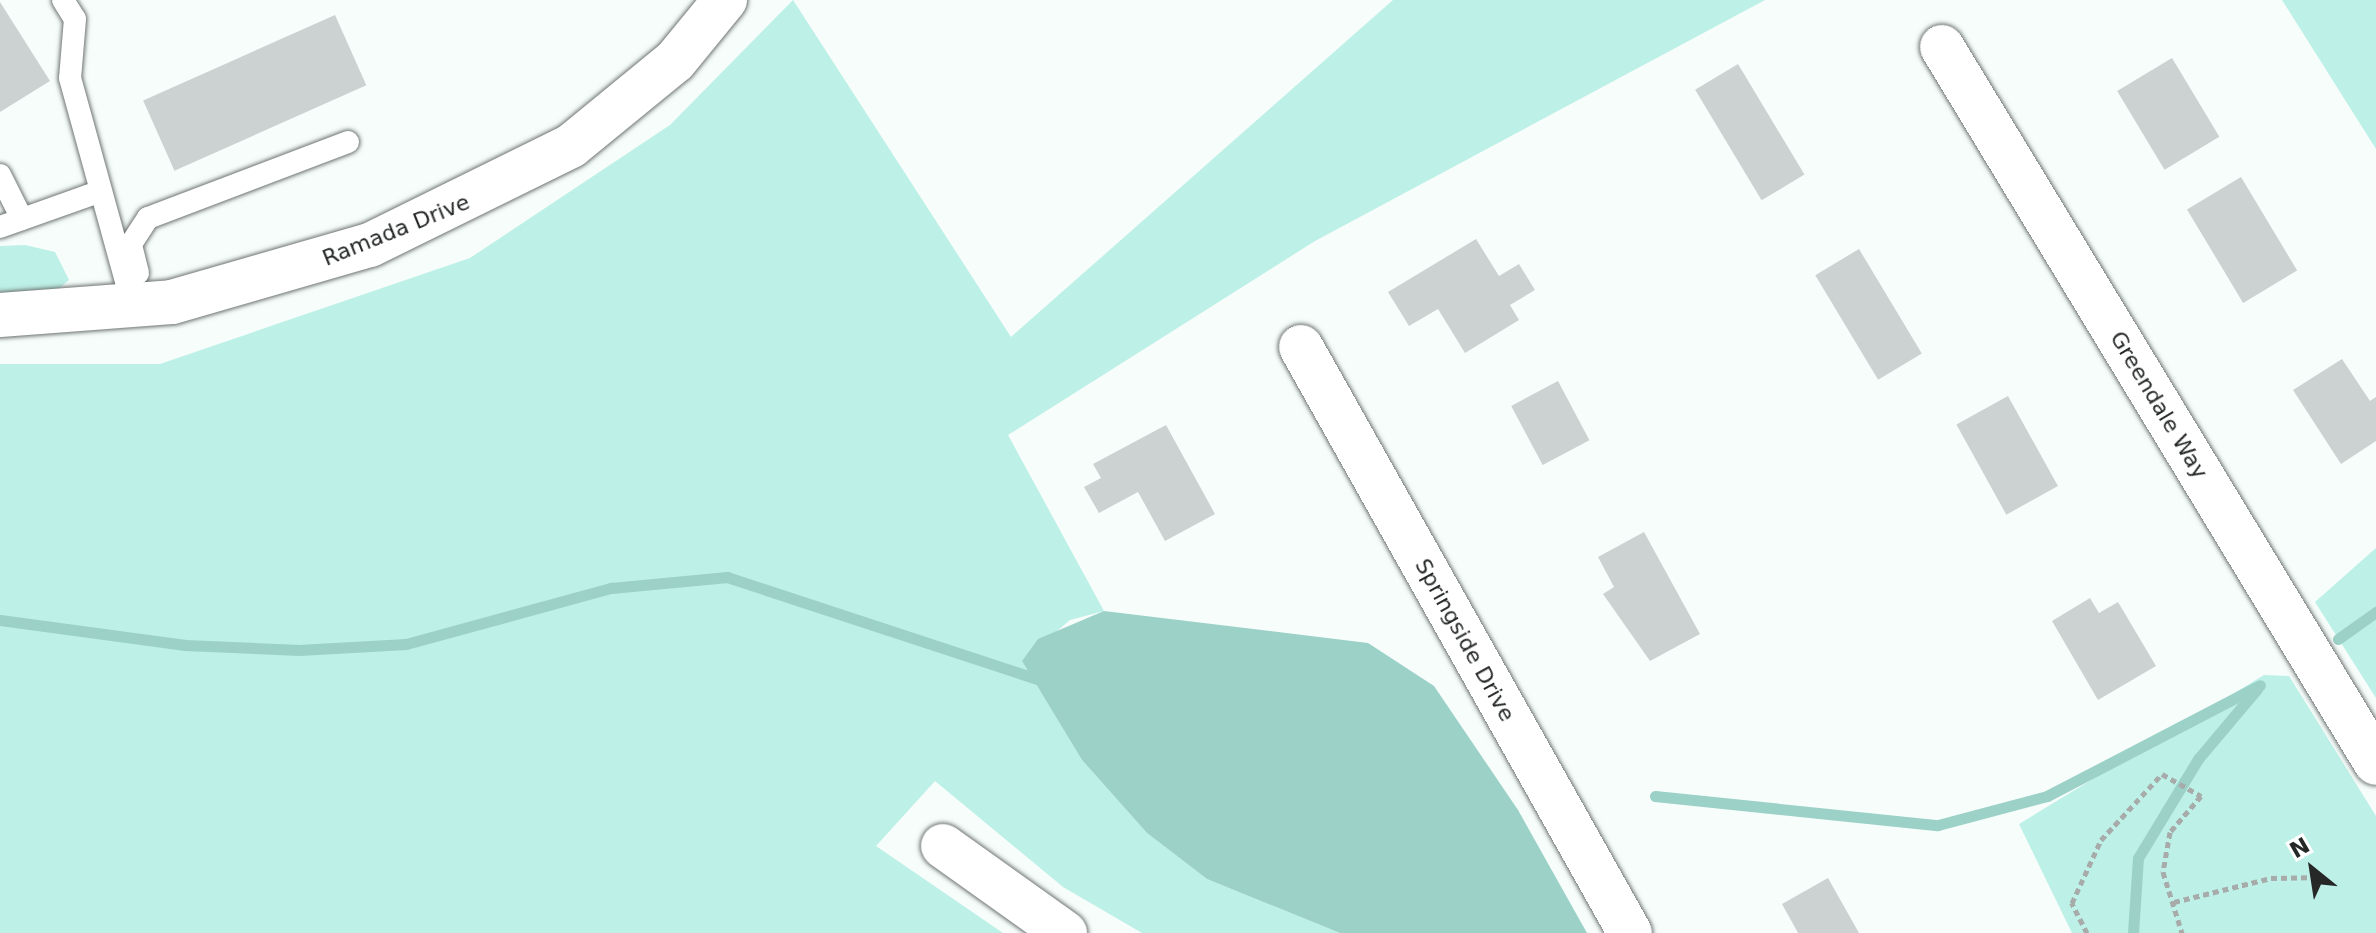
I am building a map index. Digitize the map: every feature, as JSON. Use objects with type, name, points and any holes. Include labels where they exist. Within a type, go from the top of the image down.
[{"type":"street","name":"Ramada Drive","points":[[0,315],[139,306],[286,273],[496,189],[626,107],[725,0]]},
{"type":"street","name":"Greendale Way","points":[[1942,47],[2376,763]]},
{"type":"street","name":"Springside Drive","points":[[1301,347],[1630,933]]},
{"type":"street","points":[[943,846],[1065,933]]},
{"type":"lane","points":[[63,0],[75,19],[70,78],[101,191],[139,306]]},
{"type":"lane","points":[[139,306],[131,244],[148,218],[348,142]]},
{"type":"lane","points":[[0,175],[22,219]]},
{"type":"lane","points":[[0,227],[101,191]]},
{"type":"path","points":[[2087,933],[2072,903],[2101,840],[2162,774],[2201,796],[2170,832],[2163,872],[2182,933]]},
{"type":"path","points":[[2174,902],[2271,878],[2320,877]]},
{"type":"shaded area","points":[[793,0],[1011,337],[1393,0],[1765,0],[1315,241],[1008,435],[1104,611],[1070,620],[1022,661],[1082,760],[1147,833],[1207,879],[1340,933],[1142,933],[1063,887],[935,781],[876,846],[1003,933],[0,933],[0,364],[160,364],[470,258],[670,125]]},
{"type":"shaded area","points":[[2282,0],[2376,0],[2376,149]]},
{"type":"shaded area","points":[[25,245],[55,252],[69,280],[46,300],[0,302],[0,246]]},
{"type":"shaded area","points":[[2376,548],[2376,698],[2315,602]]},
{"type":"shaded area","points":[[1104,611],[1368,643],[1434,686],[1518,810],[1587,933],[1340,933],[1207,879],[1147,833],[1082,760],[1022,661],[1038,639]]},
{"type":"shaded area","points":[[2264,675],[2289,676],[2376,816],[2376,933],[2072,933],[2019,824]]},
{"type":"building","points":[[0,2],[50,81],[0,112]]},
{"type":"building","points":[[335,15],[366,85],[174,171],[143,100]]},
{"type":"building","points":[[2172,58],[2219,137],[2165,170],[2117,91]]},
{"type":"building","points":[[1738,64],[1804,175],[1762,200],[1695,90]]},
{"type":"building","points":[[2241,177],[2297,270],[2243,303],[2187,209]]},
{"type":"building","points":[[1476,239],[1499,276],[1519,264],[1535,290],[1510,305],[1519,320],[1465,353],[1438,309],[1409,326],[1388,292]]},
{"type":"building","points":[[1859,249],[1922,354],[1878,380],[1815,275]]},
{"type":"building","points":[[2342,359],[2370,401],[2376,397],[2376,441],[2341,464],[2293,390]]},
{"type":"building","points":[[1558,381],[1589,440],[1543,465],[1511,406]]},
{"type":"building","points":[[2008,396],[2058,486],[2006,515],[1956,425]]},
{"type":"building","points":[[1166,425],[1215,514],[1165,541],[1138,492],[1099,513],[1084,487],[1101,478],[1093,464]]},
{"type":"building","points":[[1644,532],[1700,634],[1650,661],[1603,594],[1614,587],[1598,557]]},
{"type":"building","points":[[2090,598],[2099,613],[2118,602],[2156,666],[2098,700],[2052,621]]},
{"type":"building","points":[[1828,878],[1859,933],[1798,933],[1782,904]]},
{"type":"waterway","points":[[0,620],[185,645],[299,650],[406,644],[611,588],[727,577],[1043,681]]},
{"type":"waterway","points":[[2338,639],[2376,612]]},
{"type":"waterway","points":[[1655,796],[1938,825],[2047,796],[2260,685]]},
{"type":"waterway","points":[[2133,933],[2138,858],[2198,759],[2257,689]]}]
